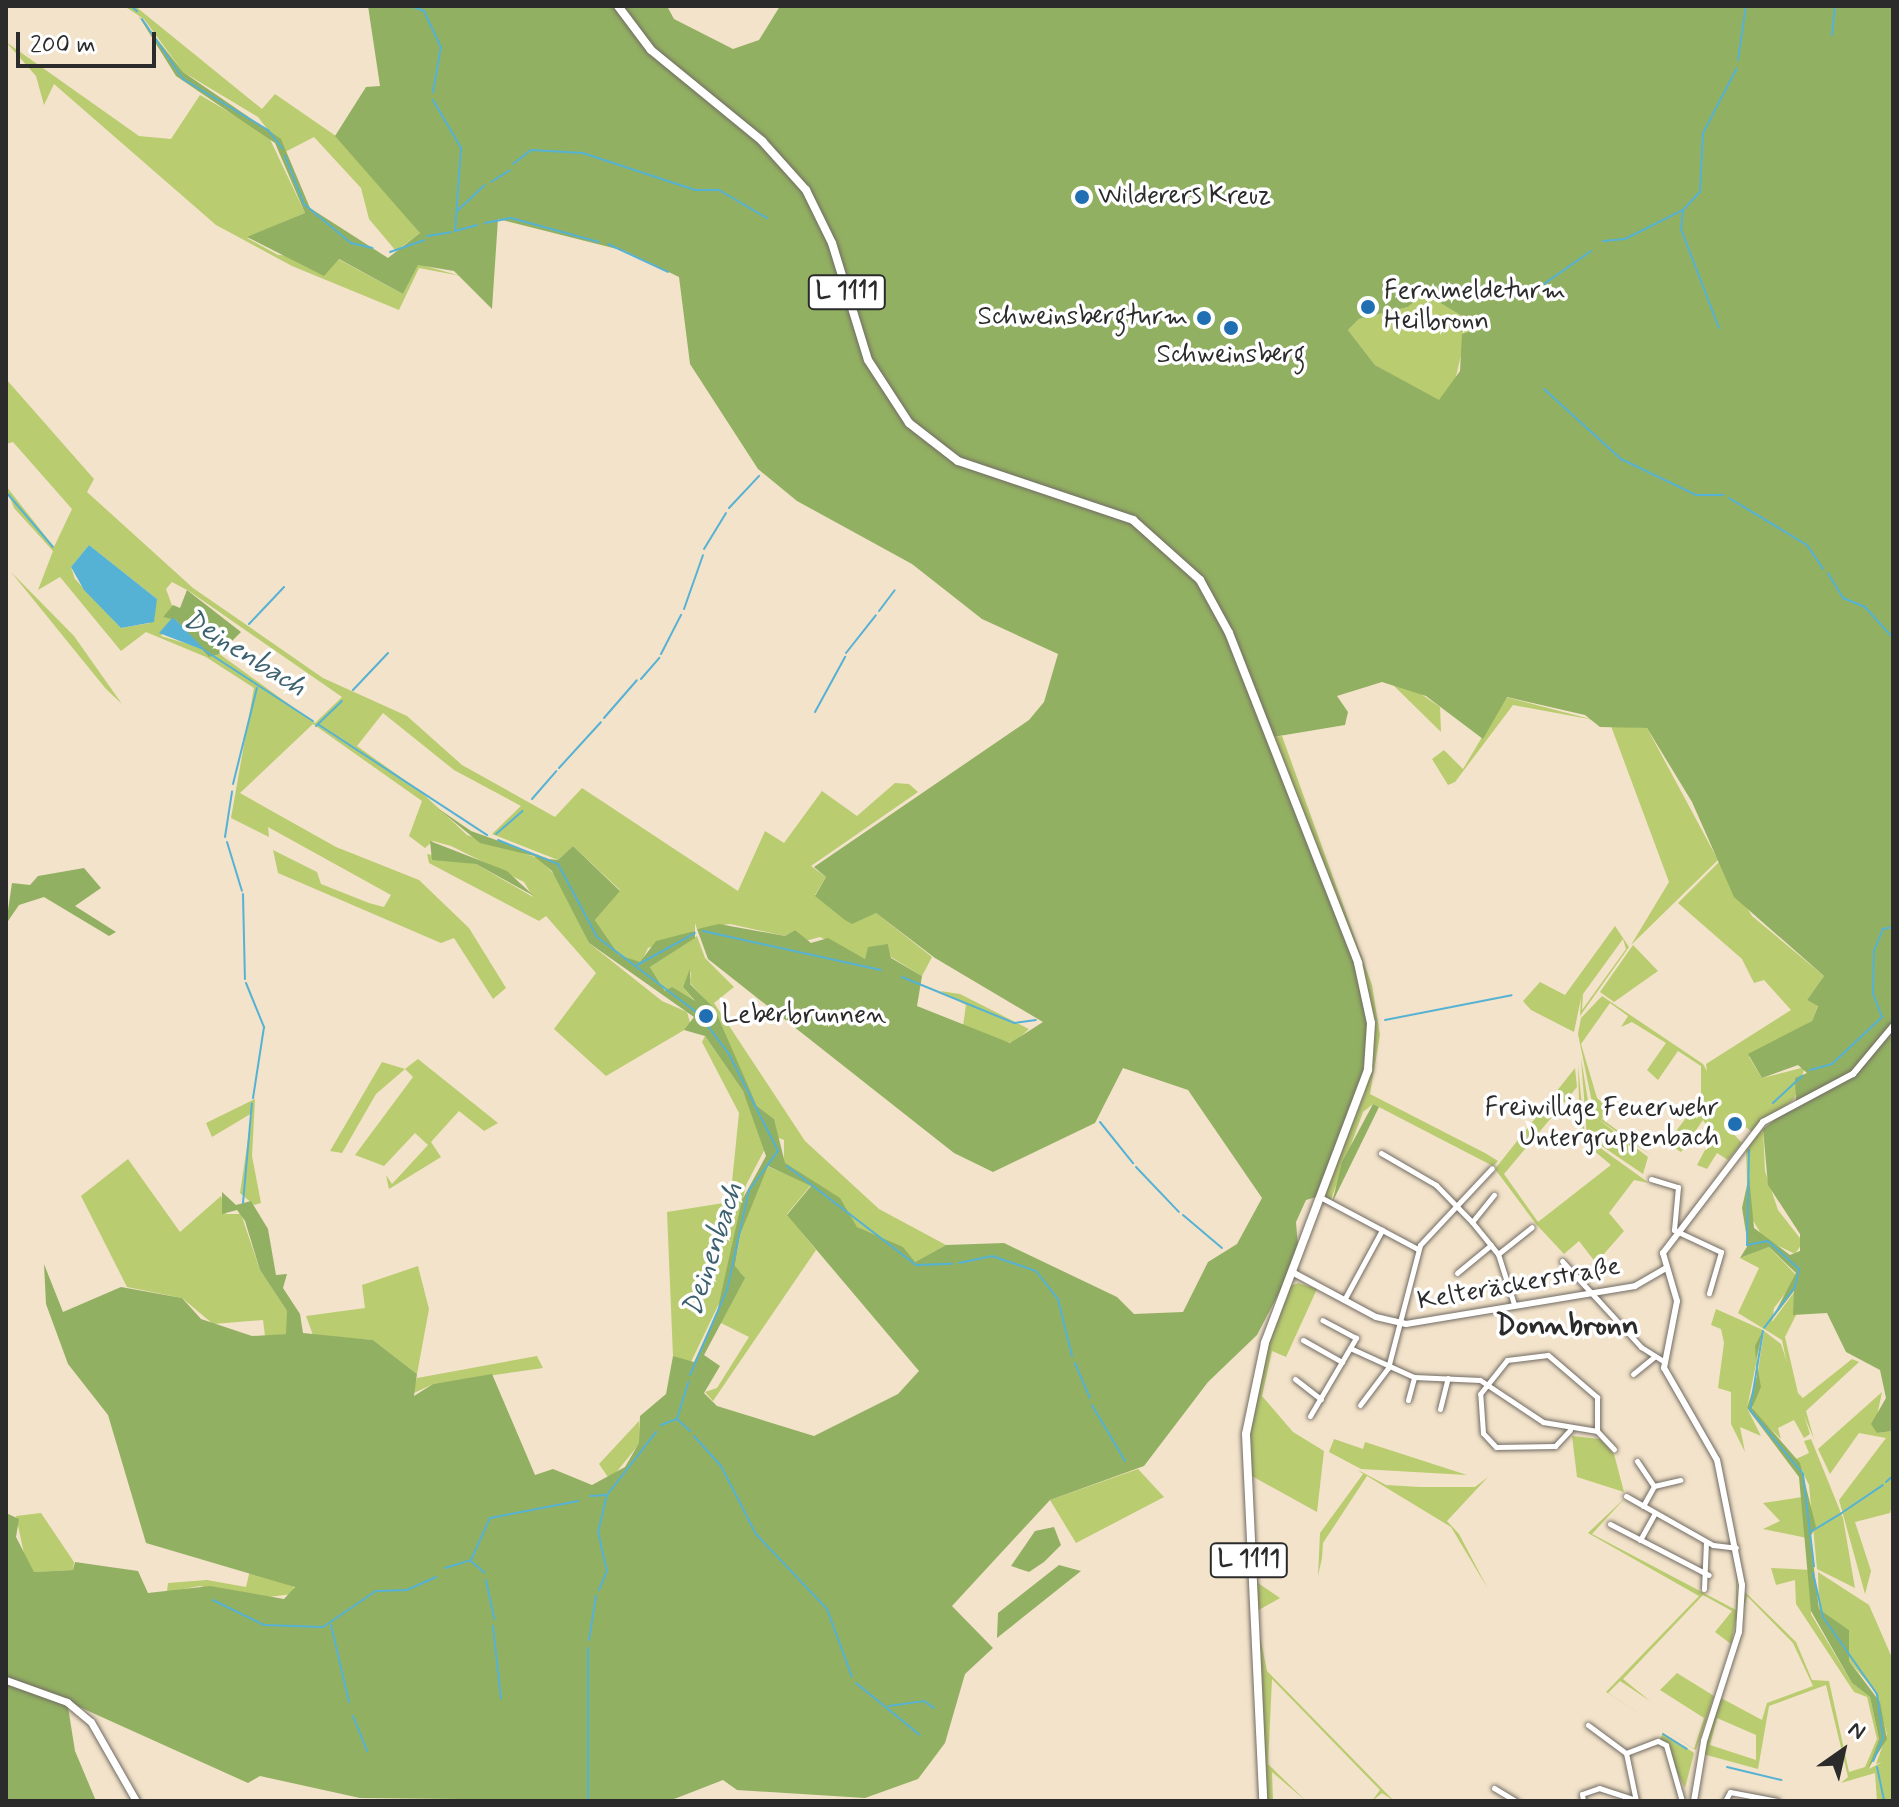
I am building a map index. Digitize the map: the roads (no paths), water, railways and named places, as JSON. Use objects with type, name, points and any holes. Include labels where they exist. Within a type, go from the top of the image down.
[{"type":"main road","name":"L 1111","points":[[618,6],[651,50],[762,141],[806,190],[832,243],[868,360],[909,423],[986,473],[1133,520],[1180,557],[1216,606],[1367,992],[1368,1070],[1257,1373],[1244,1465],[1263,1801]]},
{"type":"main road","points":[[6,1680],[67,1702],[91,1722],[136,1801]]},
{"type":"street","points":[[1674,1230],[1757,1128],[1788,1103],[1853,1074],[1893,1026]]},
{"type":"street","points":[[1381,1153],[1454,1202],[1472,1222],[1498,1254],[1514,1304]]},
{"type":"street","points":[[1360,1405],[1388,1368],[1418,1249],[1454,1202],[1492,1168]]},
{"type":"street","points":[[1651,1179],[1678,1187],[1674,1230],[1664,1269],[1677,1301],[1663,1361]]},
{"type":"street","points":[[1472,1222],[1494,1195]]},
{"type":"street","points":[[1322,1198],[1418,1249]]},
{"type":"street","points":[[1498,1254],[1532,1227]]},
{"type":"street","points":[[1344,1300],[1382,1230]]},
{"type":"street","points":[[1674,1230],[1721,1252],[1709,1293]]},
{"type":"street","points":[[1457,1273],[1491,1245]]},
{"type":"street","points":[[1562,1261],[1654,1357],[1663,1361],[1717,1460],[1742,1579],[1739,1632],[1694,1801]]},
{"type":"street","name":"Kelteräckerstraße","points":[[1292,1272],[1344,1300],[1400,1324],[1635,1286],[1664,1269]]},
{"type":"street","points":[[1310,1416],[1356,1338],[1322,1320]]},
{"type":"street","points":[[1303,1340],[1342,1362]]},
{"type":"street","points":[[1350,1348],[1388,1368],[1414,1377],[1486,1382],[1537,1419],[1570,1430],[1597,1431]]},
{"type":"street","points":[[1570,1430],[1555,1446],[1493,1445],[1479,1404],[1486,1382],[1518,1355],[1554,1357],[1597,1397],[1597,1431],[1614,1449]]},
{"type":"street","points":[[1633,1374],[1654,1357]]},
{"type":"street","points":[[1408,1400],[1414,1377]]},
{"type":"street","points":[[1440,1409],[1448,1378]]},
{"type":"street","points":[[1295,1379],[1321,1399]]},
{"type":"street","points":[[1637,1461],[1654,1486]]},
{"type":"street","points":[[1643,1506],[1654,1486],[1680,1480]]},
{"type":"street","points":[[1626,1496],[1705,1540],[1737,1548]]},
{"type":"street","points":[[1640,1540],[1655,1513]]},
{"type":"street","points":[[1610,1524],[1709,1575]]},
{"type":"street","points":[[1704,1589],[1709,1575],[1705,1540]]},
{"type":"street","points":[[1588,1725],[1626,1753],[1636,1801]]},
{"type":"street","points":[[1626,1753],[1654,1742],[1666,1745],[1682,1801]]},
{"type":"street","points":[[1494,1788],[1516,1801]]},
{"type":"street","points":[[1586,1799],[1599,1788],[1636,1801]]},
{"type":"street","points":[[1725,1801],[1730,1792],[1777,1799]]},
{"type":"water","points":[[89,545],[157,599],[154,622],[121,628],[84,590],[71,567]]},
{"type":"water","points":[[172,618],[176,620],[206,651],[159,633]]},
{"type":"waterway","points":[[131,6],[137,11]]},
{"type":"waterway","points":[[411,6],[424,11],[441,47],[433,92]]},
{"type":"waterway","points":[[1738,60],[1746,6]]},
{"type":"waterway","points":[[1832,35],[1835,6]]},
{"type":"waterway","points":[[142,19],[183,79],[268,130],[282,148]]},
{"type":"waterway","points":[[1719,328],[1681,229],[1683,210],[1700,192],[1703,133],[1737,68]]},
{"type":"waterway","points":[[433,100],[461,148],[455,231],[477,225]]},
{"type":"waterway","points":[[513,164],[531,150],[583,153],[695,190],[719,190],[767,218]]},
{"type":"waterway","points":[[285,156],[304,204],[351,243],[372,248]]},
{"type":"waterway","points":[[491,182],[510,170]]},
{"type":"waterway","points":[[457,211],[485,185]]},
{"type":"waterway","points":[[1603,241],[1625,239],[1683,210]]},
{"type":"waterway","points":[[485,223],[511,218],[599,242]]},
{"type":"waterway","points":[[427,236],[451,232]]},
{"type":"waterway","points":[[390,252],[424,240]]},
{"type":"waterway","points":[[608,244],[668,272]]},
{"type":"waterway","points":[[1524,298],[1591,251]]},
{"type":"waterway","points":[[1544,389],[1621,459],[1696,495],[1723,495]]},
{"type":"waterway","points":[[729,508],[759,476]]},
{"type":"waterway","name":"Deinenbach","points":[[6,492],[53,547]]},
{"type":"waterway","points":[[1729,498],[1807,545],[1823,569]]},
{"type":"waterway","points":[[704,549],[726,513]]},
{"type":"waterway","points":[[684,609],[703,555]]},
{"type":"waterway","points":[[1828,573],[1843,598],[1865,607],[1893,638]]},
{"type":"waterway","points":[[249,624],[284,587]]},
{"type":"waterway","points":[[879,611],[895,590]]},
{"type":"waterway","points":[[661,654],[681,615]]},
{"type":"waterway","points":[[846,653],[876,615]]},
{"type":"waterway","name":"Deinenbach","points":[[204,650],[313,721]]},
{"type":"waterway","points":[[353,690],[388,653]]},
{"type":"waterway","points":[[815,712],[845,657]]},
{"type":"waterway","points":[[641,679],[659,658]]},
{"type":"waterway","points":[[604,718],[637,680]]},
{"type":"waterway","points":[[233,784],[257,688]]},
{"type":"waterway","points":[[316,726],[342,701]]},
{"type":"waterway","points":[[559,768],[601,722]]},
{"type":"waterway","name":"Deinenbach","points":[[319,725],[487,835]]},
{"type":"waterway","points":[[532,799],[556,771]]},
{"type":"waterway","points":[[225,837],[232,792]]},
{"type":"waterway","points":[[496,834],[522,811]]},
{"type":"waterway","name":"Deinenbach","points":[[498,840],[558,864],[597,937],[696,1012]]},
{"type":"waterway","points":[[227,842],[242,891]]},
{"type":"waterway","points":[[243,894],[245,979]]},
{"type":"waterway","points":[[1810,1070],[1832,1064],[1882,1017],[1873,994],[1874,951],[1883,929],[1893,927]]},
{"type":"waterway","points":[[703,931],[881,970]]},
{"type":"waterway","points":[[637,965],[695,933]]},
{"type":"waterway","points":[[902,977],[1014,1023],[1036,1020]]},
{"type":"waterway","points":[[246,983],[264,1027],[253,1098]]},
{"type":"waterway","points":[[1385,1020],[1512,995]]},
{"type":"waterway","name":"Deinenbach","points":[[690,1375],[727,1290],[749,1190],[778,1151],[729,1054],[701,1017]]},
{"type":"waterway","points":[[1773,1103],[1802,1076]]},
{"type":"waterway","points":[[243,1203],[252,1103]]},
{"type":"waterway","points":[[1100,1122],[1133,1163]]},
{"type":"waterway","points":[[1749,1150],[1747,1245],[1768,1241],[1799,1269],[1795,1287],[1764,1328]]},
{"type":"waterway","points":[[787,1166],[916,1265],[952,1264]]},
{"type":"waterway","points":[[1136,1167],[1179,1212]]},
{"type":"waterway","points":[[1183,1215],[1222,1248]]},
{"type":"waterway","points":[[959,1263],[992,1256],[1036,1271],[1058,1299],[1072,1356]]},
{"type":"waterway","points":[[1763,1331],[1750,1410],[1803,1474],[1814,1566]]},
{"type":"waterway","points":[[1075,1363],[1090,1398]]},
{"type":"waterway","name":"Deinenbach","points":[[661,1425],[677,1419],[688,1382]]},
{"type":"waterway","points":[[1092,1405],[1125,1461]]},
{"type":"waterway","points":[[677,1419],[690,1431]]},
{"type":"waterway","name":"Deinenbach","points":[[590,1496],[607,1495],[656,1432]]},
{"type":"waterway","points":[[694,1436],[721,1466],[756,1534],[827,1609],[852,1677]]},
{"type":"waterway","points":[[1886,1482],[1893,1476]]},
{"type":"waterway","points":[[1843,1512],[1883,1485]]},
{"type":"waterway","points":[[599,1590],[607,1571],[598,1533],[607,1495]]},
{"type":"waterway","name":"Deinenbach","points":[[445,1568],[471,1560],[490,1518],[578,1501]]},
{"type":"waterway","points":[[1812,1531],[1842,1513]]},
{"type":"waterway","points":[[471,1561],[485,1573]]},
{"type":"waterway","points":[[1813,1573],[1823,1617],[1877,1694],[1883,1738],[1873,1761]]},
{"type":"waterway","name":"Deinenbach","points":[[213,1600],[264,1625],[323,1627],[376,1591],[407,1590],[436,1577]]},
{"type":"waterway","points":[[486,1580],[494,1619]]},
{"type":"waterway","points":[[589,1640],[596,1596]]},
{"type":"waterway","points":[[331,1625],[349,1702]]},
{"type":"waterway","points":[[493,1626],[501,1699]]},
{"type":"waterway","points":[[588,1648],[588,1801]]},
{"type":"waterway","points":[[856,1683],[920,1735]]},
{"type":"waterway","points":[[889,1706],[924,1701],[934,1708]]},
{"type":"waterway","points":[[353,1716],[367,1751]]},
{"type":"waterway","points":[[1663,1734],[1687,1749]]},
{"type":"waterway","points":[[1727,1767],[1781,1780]]},
{"type":"waterway","points":[[1877,1767],[1884,1801]]},
{"type":"place","name":"Wilderers Kreuz","points":[[1082,197]]},
{"type":"place","name":"Fernmeldeturm Heilbronn","points":[[1368,307]]},
{"type":"place","name":"Schweinsbergturm","points":[[1204,318]]},
{"type":"place","name":"Schweinsberg","points":[[1231,328]]},
{"type":"place","name":"Leberbrunnen","points":[[706,1016]]},
{"type":"place","name":"Freiwillige Feuerwehr Untergruppenbach","points":[[1735,1124]]},
{"type":"district","name":"Donnbronn","points":[[1567,1326]]}]
